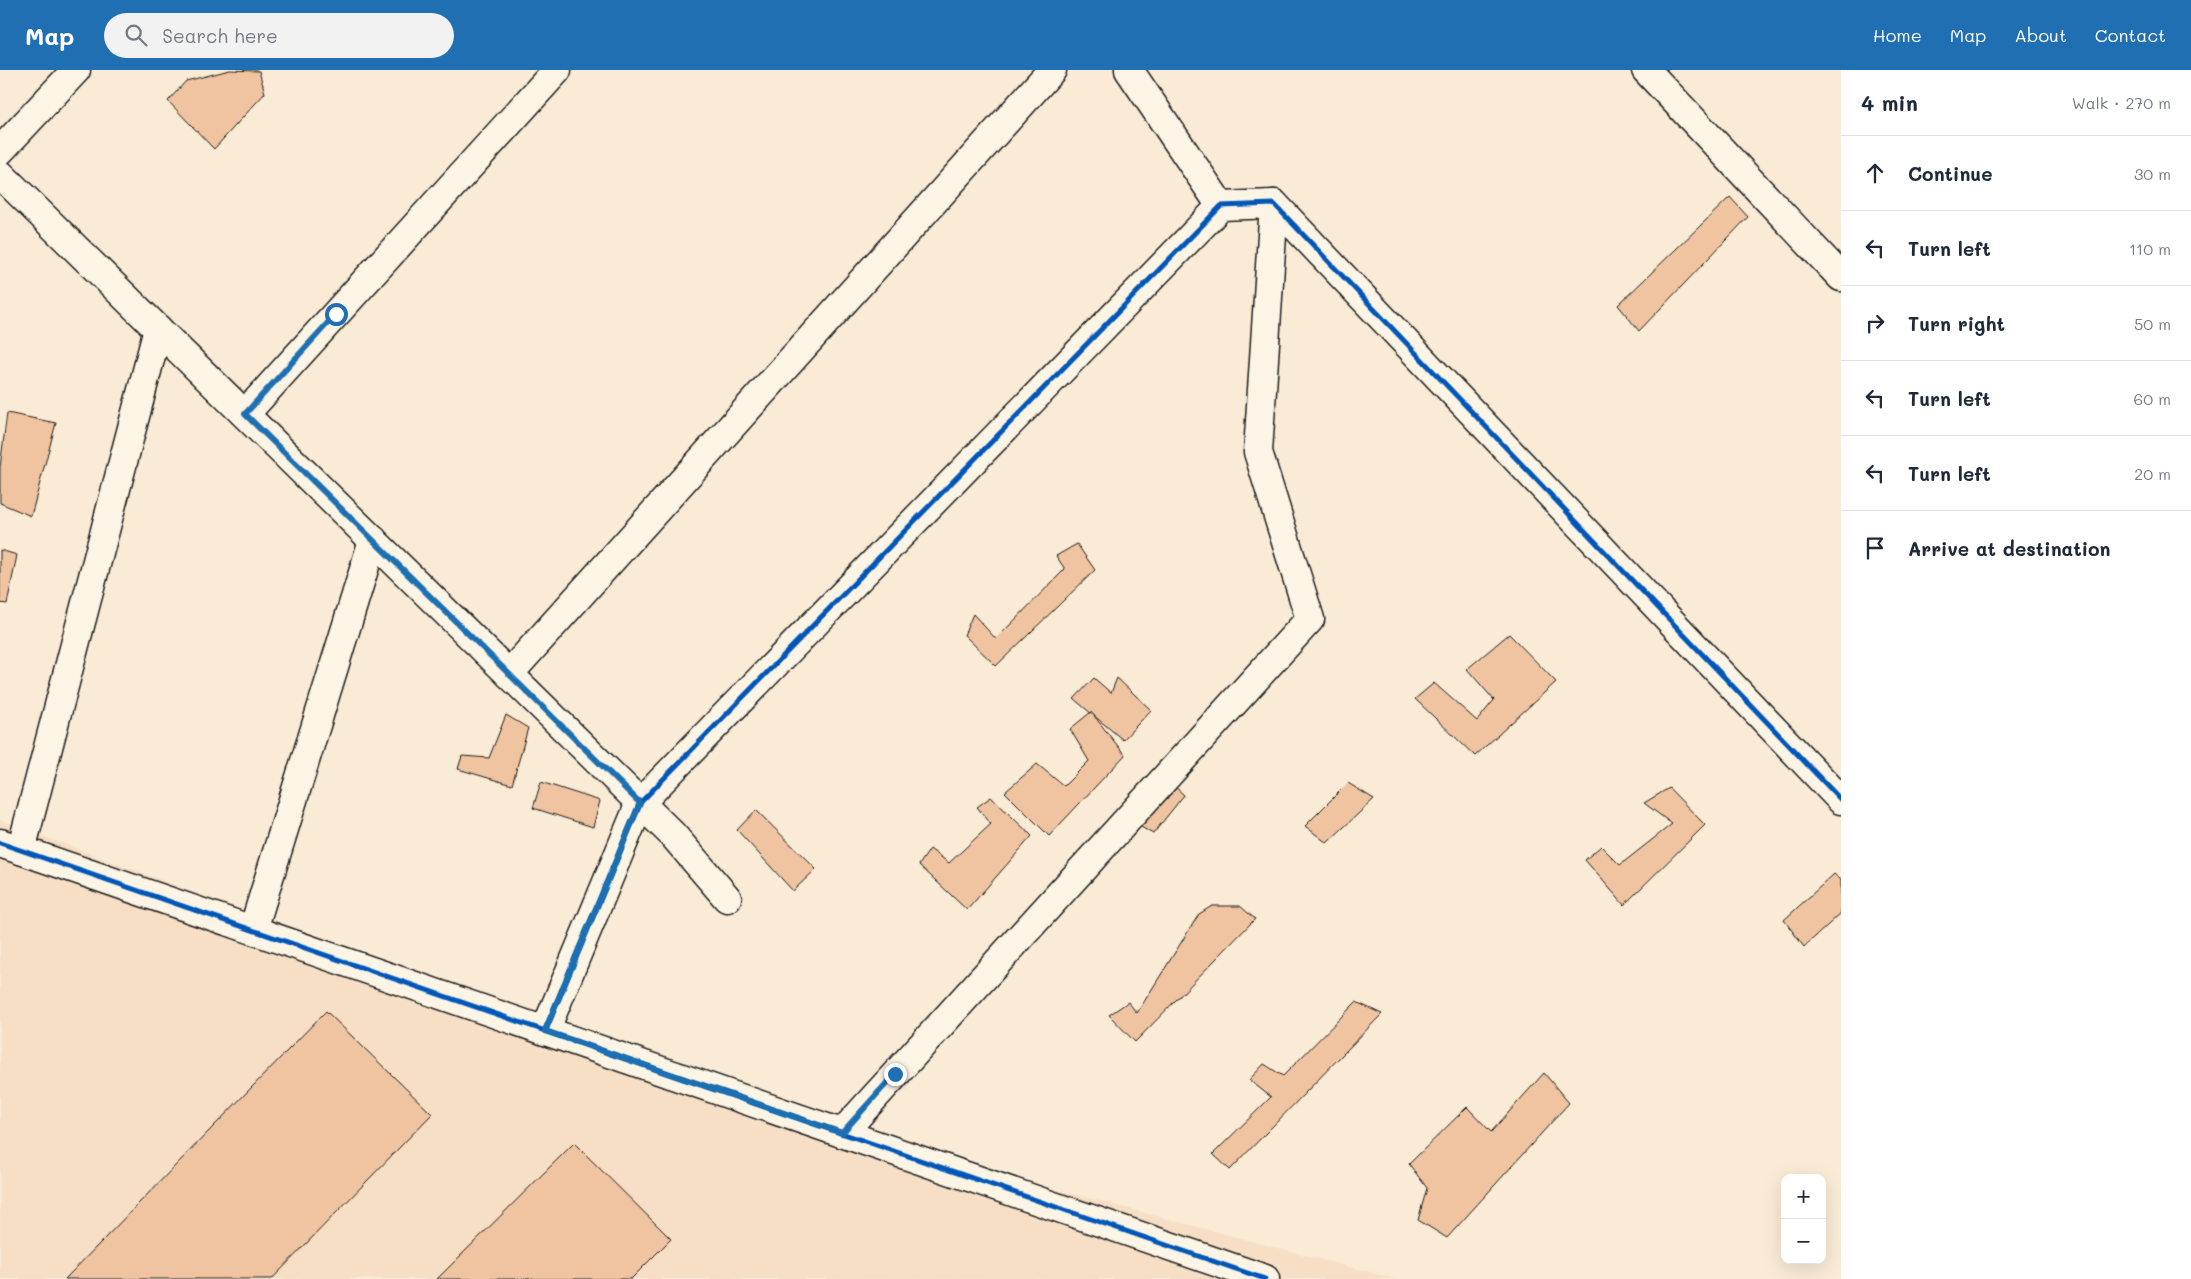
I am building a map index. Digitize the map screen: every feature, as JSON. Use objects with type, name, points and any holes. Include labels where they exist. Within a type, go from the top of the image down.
[{"type":"street","points":[[0,150],[76,70]]},
{"type":"street","points":[[245,414],[557,70]]},
{"type":"street","points":[[509,674],[1052,70]]},
{"type":"street","points":[[1129,70],[1221,206]]},
{"type":"street","points":[[1646,70],[1841,277]]},
{"type":"street","points":[[0,174],[673,835],[728,898]]},
{"type":"street","points":[[842,1133],[1310,619],[1258,452],[1274,204]]},
{"type":"street","points":[[545,1031],[640,803],[1221,206],[1274,204],[1841,800]]},
{"type":"street","points":[[158,329],[10,847],[1265,1279]]},
{"type":"street","points":[[253,930],[373,540]]},
{"type":"shaded area","points":[[0,820],[842,1133],[1396,1279],[0,1279]]},
{"type":"building","points":[[230,70],[259,71],[265,93],[214,149],[168,101],[186,81]]},
{"type":"building","points":[[1730,197],[1748,217],[1639,331],[1618,305]]},
{"type":"building","points":[[7,413],[56,423],[31,516],[0,503],[0,467]]},
{"type":"building","points":[[1077,544],[1095,570],[996,666],[964,635],[973,614],[996,639],[1065,569],[1056,556]]},
{"type":"building","points":[[0,550],[17,555],[7,604],[0,603]]},
{"type":"building","points":[[1509,634],[1556,682],[1475,756],[1415,699],[1434,683],[1477,721],[1494,700],[1467,669]]},
{"type":"building","points":[[1094,678],[1111,693],[1117,678],[1151,710],[1123,740],[1074,699]]},
{"type":"building","points":[[1091,712],[1125,755],[1049,836],[1005,792],[1037,764],[1064,786],[1089,761],[1070,729]]},
{"type":"building","points":[[506,715],[528,728],[512,785],[458,769],[462,756],[489,758]]},
{"type":"building","points":[[541,782],[600,801],[593,827],[533,808]]},
{"type":"building","points":[[1348,783],[1374,799],[1327,843],[1305,826]]},
{"type":"building","points":[[1172,784],[1184,795],[1153,834],[1136,824]]},
{"type":"building","points":[[1669,788],[1705,825],[1624,905],[1585,860],[1601,846],[1620,865],[1672,824],[1644,803]]},
{"type":"building","points":[[991,797],[1032,836],[967,910],[919,865],[930,849],[949,863],[991,824],[977,807]]},
{"type":"building","points":[[756,810],[816,869],[793,891],[737,830]]},
{"type":"building","points":[[1834,874],[1841,880],[1841,913],[1804,947],[1784,920]]},
{"type":"building","points":[[1212,906],[1240,906],[1255,919],[1135,1042],[1109,1015],[1128,1002],[1137,1013],[1199,914]]},
{"type":"building","points":[[1356,1002],[1382,1014],[1230,1170],[1213,1154],[1271,1097],[1249,1080],[1264,1064],[1283,1076]]},
{"type":"building","points":[[326,1011],[432,1114],[272,1279],[65,1279]]},
{"type":"building","points":[[1544,1073],[1569,1103],[1447,1238],[1418,1220],[1427,1188],[1409,1164],[1467,1107],[1491,1132]]},
{"type":"building","points":[[574,1143],[671,1239],[631,1279],[437,1279]]},
{"type":"cycle path","points":[[545,1031],[640,803],[1221,206],[1274,204],[1841,800]]},
{"type":"cycle path","points":[[0,843],[1265,1279]]},
{"type":"route","points":[[336,314],[245,414],[640,803],[545,1031],[842,1133],[895,1074]]}]
